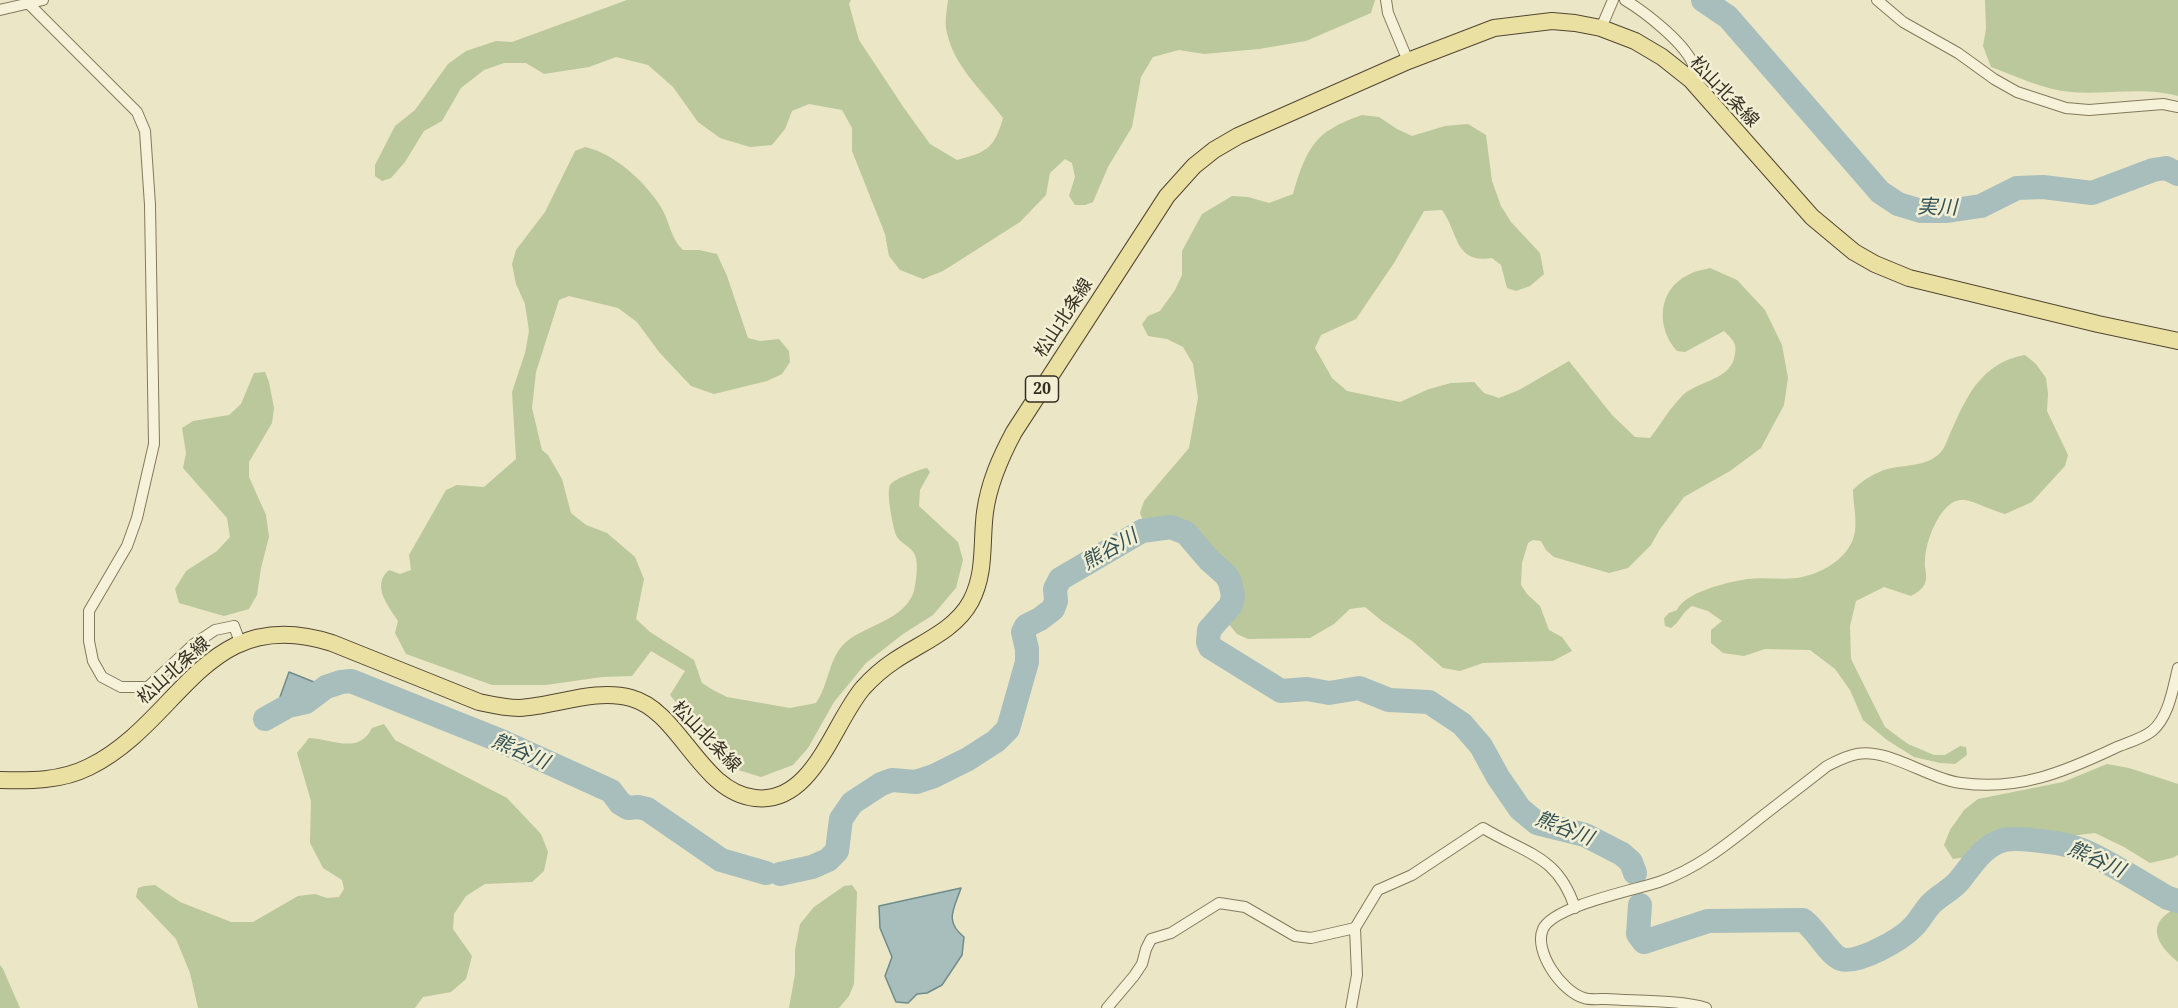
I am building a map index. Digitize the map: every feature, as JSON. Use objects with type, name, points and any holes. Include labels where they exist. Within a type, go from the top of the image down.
[{"type":"main road","name":"松山北条線","points":[[0,780],[50,779],[87,768],[125,744],[196,674],[221,653],[240,642],[276,633],[314,637],[479,702],[501,707],[539,706],[596,696],[616,695],[633,698],[661,717],[710,773],[727,788],[742,796],[756,798],[772,797],[787,791],[813,770],[851,703],[864,687],[894,661],[944,631],[970,603],[982,568],[985,514],[998,462],[1014,432],[1167,196],[1194,166],[1214,150],[1238,136],[1408,61],[1494,28],[1552,21],[1575,23],[1601,28],[1635,41],[1662,57],[1690,80],[1812,218],[1861,256],[1910,278],[2178,341]]},
{"type":"street","points":[[0,10],[44,0]]},
{"type":"street","points":[[1386,0],[1388,13],[1408,61]]},
{"type":"street","points":[[1625,0],[1658,24],[1684,50],[1693,64],[1694,74],[1690,80]]},
{"type":"street","points":[[1877,0],[1903,22],[1958,53],[1994,79],[2017,92],[2066,108],[2089,110],[2163,104],[2178,107]]},
{"type":"street","points":[[28,2],[137,112],[146,131],[150,205],[154,444],[127,546],[89,611],[89,641],[93,661],[102,677],[121,687],[148,687],[194,644],[215,630],[234,626],[240,642]]},
{"type":"street","points":[[1601,28],[1612,3]]},
{"type":"street","points":[[1706,1008],[1681,1004],[1583,998],[1564,985],[1549,966],[1542,946],[1543,929],[1554,916],[1690,870],[1717,852],[1827,766],[1847,756],[1859,753],[1875,754],[1937,778],[1989,785],[2042,779],[2082,764],[2152,731],[2163,716],[2178,668]]},
{"type":"street","points":[[1351,1008],[1357,975],[1355,928],[1378,890],[1412,874],[1483,828],[1506,843],[1545,861],[1560,875],[1569,889],[1575,908]]},
{"type":"street","points":[[1107,1008],[1142,964],[1151,939],[1171,933],[1219,903],[1245,907],[1295,936],[1311,938],[1355,928]]},
{"type":"green space","points":[[627,0],[851,0],[849,4],[859,40],[904,108],[930,144],[957,160],[988,148],[996,137],[1003,118],[954,54],[946,28],[948,0],[1375,0],[1371,13],[1306,41],[1259,49],[1204,54],[1179,50],[1153,57],[1141,77],[1132,127],[1108,167],[1093,202],[1075,205],[1069,196],[1075,177],[1072,163],[1065,159],[1050,173],[1046,195],[1020,222],[943,271],[923,279],[900,270],[889,256],[885,234],[852,151],[852,128],[842,110],[809,104],[792,111],[785,129],[772,145],[750,147],[720,138],[698,122],[673,87],[648,65],[616,57],[589,67],[544,74],[526,63],[504,63],[484,70],[461,88],[442,121],[424,131],[405,162],[391,178],[382,181],[375,176],[375,165],[395,126],[415,110],[448,64],[466,51],[496,41],[512,42]]},
{"type":"green space","points":[[1985,0],[2178,0],[2178,96],[2138,91],[2084,93],[2061,91],[2040,86],[1991,67],[1983,46],[1986,29]]},
{"type":"green space","points":[[1362,115],[1379,117],[1412,136],[1445,126],[1468,124],[1486,135],[1492,181],[1501,206],[1511,222],[1540,253],[1544,274],[1530,286],[1516,291],[1507,288],[1501,265],[1492,258],[1480,259],[1464,252],[1442,210],[1424,211],[1394,263],[1356,319],[1321,335],[1315,348],[1332,378],[1347,391],[1400,402],[1429,389],[1451,383],[1474,382],[1484,393],[1499,398],[1519,390],[1569,361],[1612,415],[1635,437],[1650,438],[1682,396],[1725,372],[1734,359],[1736,350],[1734,343],[1724,331],[1685,352],[1677,351],[1670,342],[1663,321],[1665,300],[1670,290],[1690,274],[1710,268],[1737,280],[1765,310],[1782,345],[1788,378],[1784,405],[1761,448],[1730,471],[1684,497],[1651,545],[1628,568],[1609,573],[1554,557],[1541,541],[1533,540],[1528,543],[1522,563],[1521,585],[1540,606],[1549,630],[1562,637],[1572,651],[1553,661],[1483,663],[1460,671],[1443,668],[1412,641],[1365,607],[1350,609],[1334,624],[1310,638],[1248,639],[1237,634],[1227,622],[1223,589],[1217,568],[1203,546],[1185,537],[1145,526],[1140,513],[1144,501],[1189,448],[1198,398],[1193,364],[1183,347],[1167,339],[1148,336],[1142,324],[1148,316],[1160,311],[1175,290],[1182,275],[1182,251],[1202,214],[1232,196],[1248,197],[1269,203],[1293,194],[1302,166],[1316,141],[1334,127]]},
{"type":"green space","points":[[585,147],[596,150],[618,162],[648,189],[665,214],[673,236],[683,250],[699,250],[717,254],[748,338],[760,341],[779,339],[789,351],[790,362],[782,374],[767,381],[714,394],[691,386],[659,352],[637,322],[618,308],[569,296],[559,300],[536,372],[532,408],[542,450],[548,455],[562,479],[571,513],[586,525],[607,533],[635,557],[644,579],[636,619],[650,632],[694,660],[702,683],[727,697],[790,708],[816,703],[840,648],[854,636],[902,609],[914,591],[916,558],[913,551],[896,535],[889,502],[890,485],[902,477],[927,468],[930,472],[920,490],[919,506],[958,542],[963,560],[956,588],[933,615],[903,634],[866,663],[834,702],[808,748],[793,765],[761,777],[735,769],[707,741],[670,695],[685,671],[651,651],[632,676],[602,677],[546,685],[492,685],[406,654],[395,633],[398,621],[381,589],[381,582],[389,570],[400,574],[411,570],[409,555],[446,490],[457,485],[484,487],[516,459],[512,392],[525,353],[529,331],[525,304],[516,284],[512,264],[516,250],[545,212],[575,151]]},
{"type":"green space","points":[[2025,355],[2036,364],[2046,378],[2047,411],[2068,455],[2065,466],[2032,502],[2005,514],[1965,500],[1956,501],[1949,506],[1936,522],[1931,533],[1926,553],[1926,579],[1923,587],[1911,596],[1884,587],[1856,601],[1850,626],[1851,659],[1885,727],[1908,744],[1934,755],[1945,755],[1960,746],[1966,747],[1967,755],[1955,764],[1940,763],[1914,757],[1887,740],[1863,720],[1850,690],[1835,669],[1810,650],[1765,649],[1744,656],[1723,653],[1711,643],[1711,630],[1722,621],[1708,611],[1692,606],[1671,628],[1665,626],[1664,618],[1669,613],[1677,610],[1689,598],[1708,589],[1747,579],[1785,579],[1806,576],[1824,569],[1839,559],[1851,545],[1854,536],[1853,490],[1884,470],[1922,463],[1935,457],[1943,450],[1965,402],[1979,381],[1999,364]]},
{"type":"green space","points":[[265,372],[274,408],[272,423],[249,462],[249,477],[266,515],[269,537],[257,595],[249,609],[224,616],[179,603],[175,589],[186,571],[217,551],[230,537],[227,518],[183,468],[186,453],[182,428],[193,421],[229,415],[241,404],[254,373]]},
{"type":"green space","points":[[384,724],[395,740],[507,798],[541,834],[548,852],[544,871],[532,882],[485,884],[466,896],[454,914],[453,929],[472,956],[466,979],[451,992],[423,997],[415,1008],[198,1008],[190,973],[176,939],[136,897],[138,888],[155,885],[180,902],[231,922],[253,922],[298,896],[315,894],[327,898],[339,897],[344,889],[342,880],[323,868],[310,843],[311,801],[297,753],[309,738],[344,744],[352,743],[367,736],[372,728]]},
{"type":"green space","points":[[2107,764],[2129,768],[2178,784],[2178,855],[2150,863],[2095,833],[1993,845],[1968,857],[1953,859],[1944,845],[1950,830],[1964,810],[1978,799],[2063,782]]},
{"type":"green space","points":[[852,885],[857,892],[854,984],[849,996],[839,1008],[789,1008],[800,924],[814,907],[844,886]]},
{"type":"green space","points":[[2178,907],[2178,962],[2159,940],[2157,926],[2168,913]]},
{"type":"green space","points":[[0,965],[3,969],[20,1008],[0,1008]]},
{"type":"water","points":[[289,672],[319,684],[309,693],[292,701],[280,697]]},
{"type":"water","points":[[961,888],[952,920],[954,926],[964,937],[962,955],[942,985],[927,993],[917,994],[908,1003],[896,1002],[885,976],[892,957],[880,928],[879,906]]},
{"type":"waterway","name":"実川","points":[[1703,0],[1728,17],[1880,192],[1898,204],[1921,211],[1947,211],[1981,206],[2017,188],[2043,187],[2092,193],[2153,170],[2166,168],[2178,174]]},
{"type":"waterway","name":"熊谷川","points":[[780,874],[812,867],[828,860],[837,851],[841,819],[852,803],[881,784],[892,780],[916,782],[934,776],[968,759],[996,741],[1008,729],[1027,662],[1023,632],[1026,626],[1053,609],[1056,601],[1055,589],[1060,579],[1142,531],[1171,527],[1186,533],[1230,582],[1233,595],[1231,605],[1209,630],[1210,647],[1281,691],[1307,689],[1329,693],[1359,688],[1389,700],[1429,702],[1462,724],[1481,746],[1498,777],[1520,809],[1537,823],[1585,835],[1622,854],[1631,862],[1635,873]]},
{"type":"waterway","name":"熊谷川","points":[[265,719],[288,706],[306,702],[326,687],[351,681],[501,741],[611,791],[620,803],[628,808],[647,809],[721,860],[766,873]]},
{"type":"waterway","name":"熊谷川","points":[[1640,905],[1638,934],[1644,942],[1708,921],[1803,920],[1836,957],[1848,960],[1879,950],[1907,932],[1930,905],[1952,888],[1984,852],[1997,843],[2014,839],[2068,845],[2082,850],[2109,863],[2168,898],[2178,901]]}]
